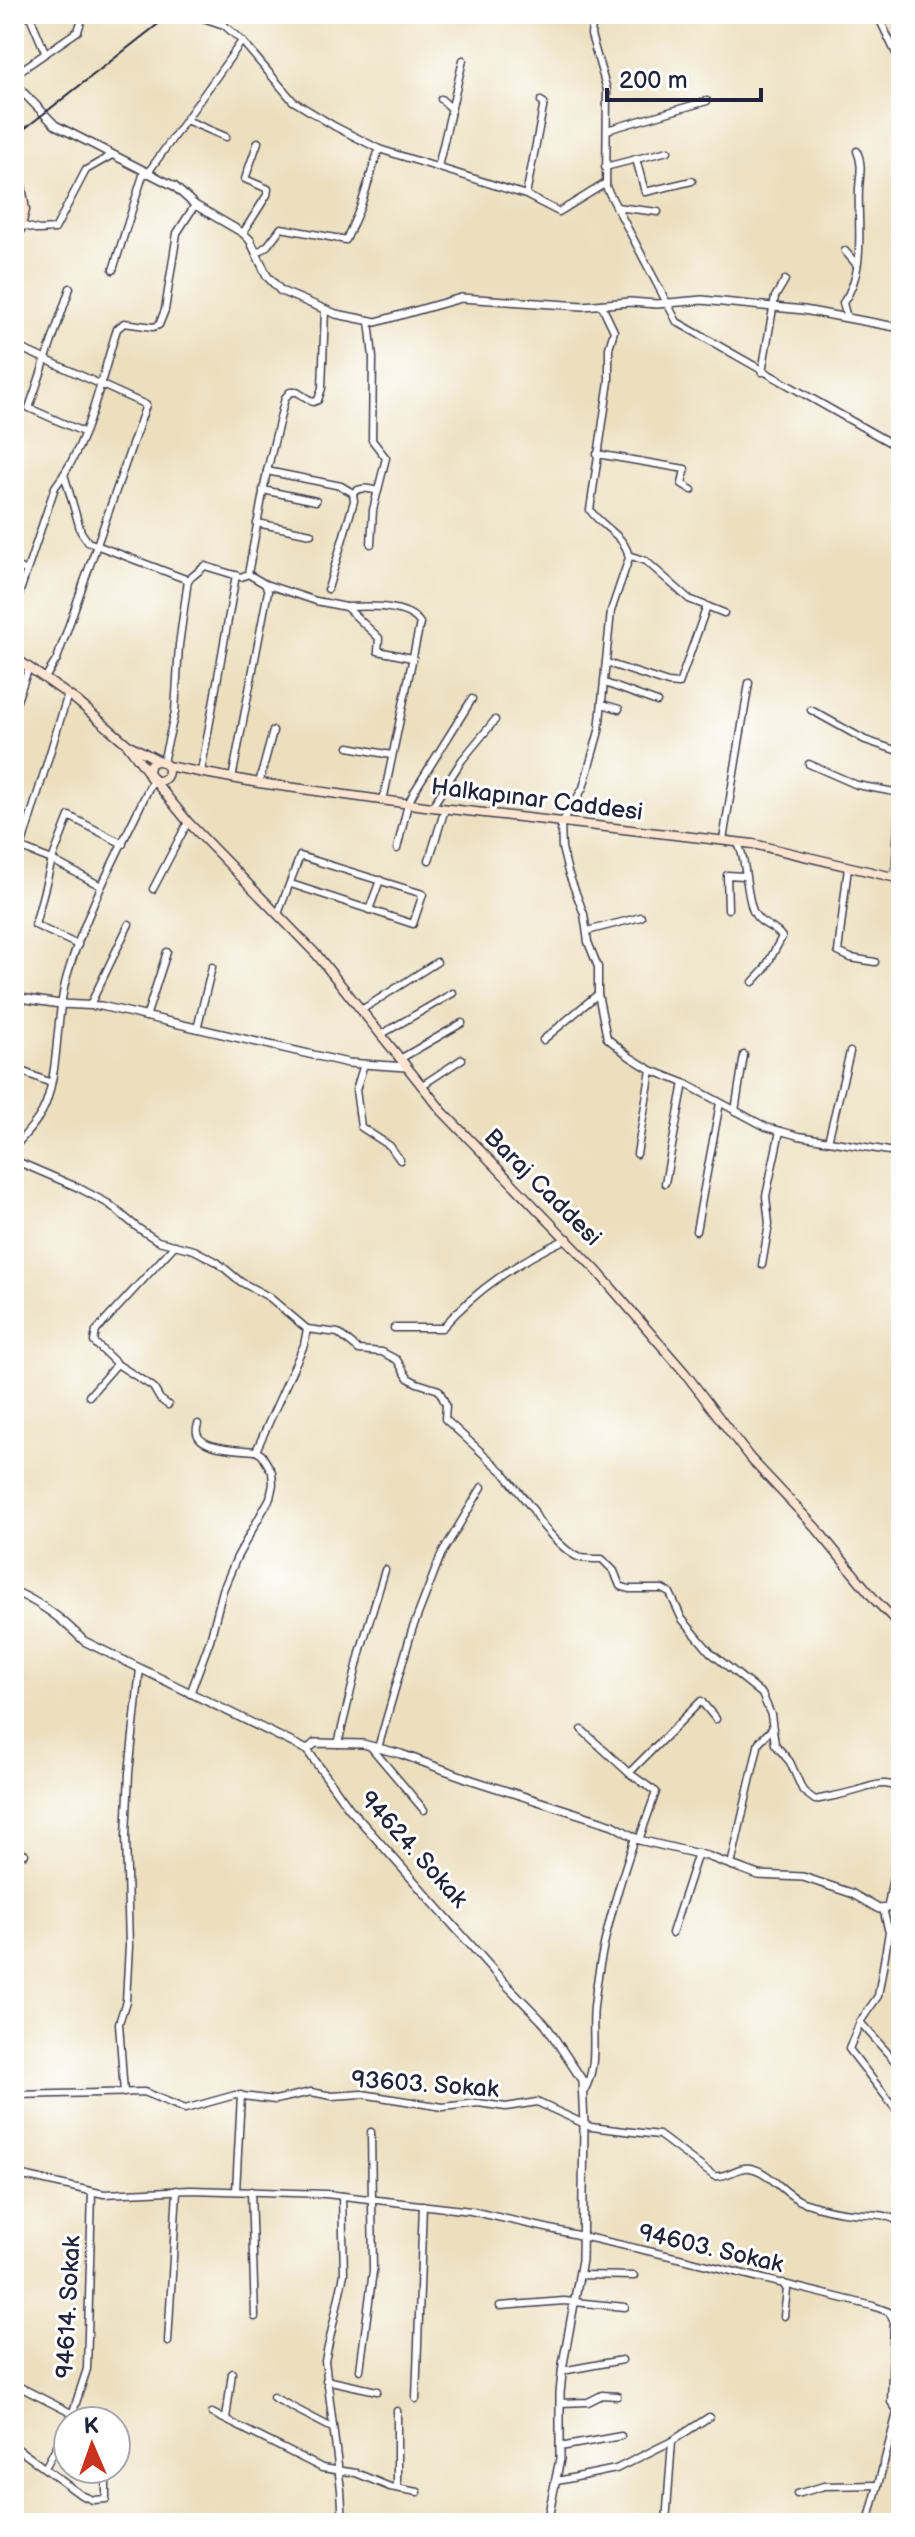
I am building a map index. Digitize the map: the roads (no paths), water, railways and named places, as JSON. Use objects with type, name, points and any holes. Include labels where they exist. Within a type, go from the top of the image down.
[{"type":"main road","points":[[14,143],[25,210],[18,223]]},
{"type":"main road","points":[[14,190],[18,223],[14,253]]},
{"type":"main road","points":[[14,657],[68,694],[127,744]]},
{"type":"main road","name":"Halkapınar Caddesi","points":[[127,744],[163,763],[232,779],[561,824],[737,842],[779,849],[898,879]]},
{"type":"main road","name":"Baraj Caddesi","points":[[127,744],[188,822],[317,955],[458,1130],[568,1238],[664,1348],[750,1458],[801,1510],[876,1601],[901,1626]]},
{"type":"main road","points":[[163,763],[168,772],[164,779],[152,777],[149,767],[163,763]]},
{"type":"street","points":[[29,14],[45,52]]},
{"type":"street","points":[[14,75],[78,31],[81,22],[78,14]]},
{"type":"street","points":[[191,14],[224,25],[242,41],[293,101],[379,149],[526,195],[559,212],[606,183]]},
{"type":"street","points":[[593,14],[591,35],[607,90],[606,183],[677,322],[901,449]]},
{"type":"street","points":[[877,14],[901,64]]},
{"type":"street","points":[[113,270],[145,173],[242,41]]},
{"type":"street","points":[[892,45],[901,43]]},
{"type":"street","points":[[438,167],[463,60]]},
{"type":"street","points":[[14,83],[55,125],[174,186],[195,205],[243,233],[250,240],[267,276],[281,291],[325,310],[376,322],[461,298],[560,305],[702,300],[775,307],[901,328]]},
{"type":"street","points":[[441,99],[451,108]]},
{"type":"street","points":[[526,195],[544,103],[541,101]]},
{"type":"street","points":[[607,130],[707,101]]},
{"type":"street","points":[[186,120],[226,137]]},
{"type":"street","points":[[243,233],[268,189],[245,179],[258,142]]},
{"type":"street","points":[[256,254],[268,245],[281,228],[346,240],[379,149]]},
{"type":"street","points":[[605,167],[668,151]]},
{"type":"street","points":[[847,318],[843,303],[854,286],[860,260],[859,186],[862,163],[857,151]]},
{"type":"street","points":[[18,223],[39,230],[55,229],[86,170],[112,155]]},
{"type":"street","points":[[636,159],[645,192],[692,181]]},
{"type":"street","points":[[14,609],[55,487],[83,432],[117,329],[124,323],[159,325],[165,310],[177,233],[195,205]]},
{"type":"street","points":[[616,207],[658,212]]},
{"type":"street","points":[[845,251],[857,265]]},
{"type":"street","points":[[762,372],[775,297],[785,280]]},
{"type":"street","points":[[70,288],[29,408],[83,432]]},
{"type":"street","points":[[601,304],[614,331],[609,348],[609,381],[590,510],[594,518],[621,539],[628,555],[611,611],[599,731],[583,788],[561,824],[562,848],[568,872],[584,914],[588,942],[598,967],[598,994],[607,1038],[651,1070],[684,1083],[766,1127],[901,1153]]},
{"type":"street","points":[[248,574],[263,490],[285,398],[290,392],[297,392],[313,402],[318,400],[322,388],[325,310]]},
{"type":"street","points":[[369,320],[373,358],[372,440],[386,458],[373,510],[371,544]]},
{"type":"street","points":[[14,348],[146,405],[57,659],[45,678]]},
{"type":"street","points":[[597,454],[685,469],[682,484],[692,490]]},
{"type":"street","points":[[267,471],[341,486],[353,493]]},
{"type":"street","points":[[64,474],[81,532],[88,542],[188,580]]},
{"type":"street","points":[[353,493],[366,488],[378,491]]},
{"type":"street","points":[[263,490],[316,501]]},
{"type":"street","points":[[328,589],[354,501],[353,493]]},
{"type":"street","points":[[257,523],[311,534]]},
{"type":"street","points":[[628,555],[646,561],[689,599],[724,613]]},
{"type":"street","points":[[14,566],[26,570]]},
{"type":"street","points":[[163,763],[175,712],[179,645],[188,580],[205,566],[241,577],[248,574]]},
{"type":"street","points":[[248,574],[265,584],[316,601],[346,607],[381,606],[416,618],[420,623],[383,801]]},
{"type":"street","points":[[201,772],[236,575]]},
{"type":"street","points":[[232,779],[268,591],[265,584]]},
{"type":"street","points":[[607,663],[679,684],[707,606]]},
{"type":"street","points":[[346,607],[379,638],[378,651],[412,658]]},
{"type":"street","points":[[14,709],[29,667]]},
{"type":"street","points":[[605,683],[657,702]]},
{"type":"street","points":[[723,840],[749,683]]},
{"type":"street","points":[[68,694],[17,847],[52,860],[101,886]]},
{"type":"street","points":[[397,849],[408,804],[472,699]]},
{"type":"street","points":[[602,704],[619,709]]},
{"type":"street","points":[[811,710],[865,740],[901,752]]},
{"type":"street","points":[[432,807],[462,760],[495,720]]},
{"type":"street","points":[[259,783],[273,731]]},
{"type":"street","points":[[349,747],[391,755]]},
{"type":"street","points":[[809,764],[857,785],[900,793]]},
{"type":"street","points":[[898,879],[901,771]]},
{"type":"street","points":[[14,1148],[45,1105],[51,1083],[60,1004],[78,945],[101,886],[152,777]]},
{"type":"street","points":[[429,860],[445,809]]},
{"type":"street","points":[[78,945],[35,925],[52,860],[69,816],[123,844]]},
{"type":"street","points":[[153,889],[188,822]]},
{"type":"street","points":[[737,842],[743,851],[744,876],[754,915],[782,937],[764,970],[753,982]]},
{"type":"street","points":[[278,914],[300,856],[423,894],[413,924],[291,884]]},
{"type":"street","points":[[848,867],[838,952],[851,958],[875,962]]},
{"type":"street","points":[[728,909],[727,875],[744,876]]},
{"type":"street","points":[[369,910],[380,880]]},
{"type":"street","points":[[587,931],[641,917]]},
{"type":"street","points":[[90,1005],[129,924]]},
{"type":"street","points":[[146,1017],[167,952]]},
{"type":"street","points":[[363,1009],[437,962]]},
{"type":"street","points":[[197,1029],[212,967]]},
{"type":"street","points":[[382,1034],[453,993]]},
{"type":"street","points":[[543,1040],[598,994]]},
{"type":"street","points":[[14,997],[90,1005],[364,1064],[406,1067]]},
{"type":"street","points":[[400,1059],[462,1023]]},
{"type":"street","points":[[828,1141],[850,1052]]},
{"type":"street","points":[[735,1111],[744,1055]]},
{"type":"street","points":[[421,1086],[462,1059]]},
{"type":"street","points":[[364,1064],[356,1090],[361,1127],[390,1146],[400,1160]]},
{"type":"street","points":[[14,1068],[51,1083]]},
{"type":"street","points":[[637,1154],[651,1070]]},
{"type":"street","points":[[665,1183],[684,1083]]},
{"type":"street","points":[[696,1231],[720,1103]]},
{"type":"street","points":[[762,1265],[769,1224],[766,1196],[780,1131]]},
{"type":"street","points":[[14,1160],[109,1204],[158,1241],[194,1250],[217,1262],[241,1282],[269,1297],[307,1329],[338,1333],[359,1350],[382,1352],[397,1360],[408,1378],[439,1390],[446,1405],[445,1419],[503,1472],[534,1511],[536,1518],[560,1543],[578,1558],[602,1559],[614,1571],[620,1586],[662,1589],[670,1593],[682,1619],[711,1653],[762,1694],[771,1715],[775,1744],[790,1762],[803,1791],[815,1800],[877,1783],[893,1785],[901,1796]]},
{"type":"street","points":[[394,1328],[442,1328],[469,1299],[507,1270],[568,1238]]},
{"type":"street","points":[[168,1405],[153,1387],[117,1364],[94,1342],[96,1331],[175,1245]]},
{"type":"street","points":[[256,1451],[304,1345],[307,1329]]},
{"type":"street","points":[[89,1396],[117,1364]]},
{"type":"street","points":[[190,1694],[210,1640],[223,1590],[237,1557],[270,1498],[273,1484],[272,1472],[262,1455],[256,1451],[205,1444],[197,1438],[195,1432],[198,1424]]},
{"type":"street","points":[[374,1747],[412,1630],[441,1555],[482,1487]]},
{"type":"street","points":[[338,1744],[361,1649],[385,1570]]},
{"type":"street","name":"94624. Sokak","points":[[14,1591],[61,1617],[84,1641],[307,1750],[349,1808],[500,1978],[545,2024],[582,2080],[583,2238],[580,2275],[562,2371],[557,2481],[547,2523]]},
{"type":"street","points":[[124,2093],[119,2023],[126,2001],[129,1946],[126,1836],[140,1669]]},
{"type":"street","points":[[629,1773],[701,1701],[716,1719]]},
{"type":"street","points":[[731,1865],[759,1742],[772,1729]]},
{"type":"street","points":[[582,1730],[629,1773],[656,1792],[609,1914],[594,2008],[591,2079],[584,2091]]},
{"type":"street","points":[[307,1750],[315,1743],[374,1747],[613,1825],[637,1839],[698,1853],[758,1875],[803,1877],[851,1893],[879,1909],[888,1908],[901,1836]]},
{"type":"street","points":[[374,1747],[424,1810]]},
{"type":"street","points":[[14,1851],[25,1854]]},
{"type":"street","points":[[672,1933],[698,1853]]},
{"type":"street","points":[[883,1909],[888,1928],[878,1996],[860,2022],[849,2049],[901,2116]]},
{"type":"street","points":[[888,1928],[901,1936]]},
{"type":"street","points":[[860,2022],[901,2068]]},
{"type":"street","name":"93603. Sokak","points":[[14,2095],[151,2094],[185,2109],[227,2096],[275,2100],[306,2092],[332,2096],[362,2094],[443,2107],[478,2103],[506,2107],[532,2101],[543,2103],[584,2125],[608,2131],[659,2135],[714,2176],[751,2168],[804,2203],[844,2212],[886,2215],[901,2223]]},
{"type":"street","points":[[236,2191],[241,2095]]},
{"type":"street","points":[[360,2370],[373,2278],[371,2132]]},
{"type":"street","name":"94603. Sokak","points":[[14,2174],[113,2194],[177,2190],[342,2196],[504,2217],[864,2303],[891,2314],[895,2328],[891,2402],[897,2410]]},
{"type":"street","points":[[168,2342],[177,2190]]},
{"type":"street","points":[[251,2191],[255,2317]]},
{"type":"street","name":"94614. Sokak","points":[[76,2405],[88,2364],[92,2192]]},
{"type":"street","points":[[342,2196],[344,2274],[327,2344],[326,2380],[343,2523]]},
{"type":"street","points":[[416,2399],[423,2205]]},
{"type":"street","points":[[580,2275],[634,2276]]},
{"type":"street","points":[[783,2283],[787,2290],[784,2316]]},
{"type":"street","points":[[500,2306],[558,2302],[625,2307]]},
{"type":"street","points":[[562,2371],[622,2360]]},
{"type":"street","points":[[226,2419],[232,2373]]},
{"type":"street","points":[[326,2380],[377,2391]]},
{"type":"street","points":[[14,2384],[52,2408]]},
{"type":"street","points":[[560,2403],[588,2402],[602,2395],[617,2396]]},
{"type":"street","points":[[273,2397],[332,2428]]},
{"type":"street","points":[[868,2523],[901,2398]]},
{"type":"street","points":[[397,2411],[397,2488]]},
{"type":"street","points":[[212,2413],[316,2466],[356,2473],[418,2492]]},
{"type":"street","points":[[557,2481],[616,2469],[672,2441],[709,2417]]},
{"type":"street","points":[[560,2447],[621,2436]]},
{"type":"street","points":[[666,2523],[672,2441]]},
{"type":"street","points":[[14,2446],[52,2473]]},
{"type":"street","name":"94614. Sokak","points":[[45,2468],[52,2455]]},
{"type":"street","points":[[69,2485],[87,2498],[106,2499],[106,2485]]},
{"type":"street","points":[[797,2494],[834,2485],[878,2485]]},
{"type":"railway","points":[[14,137],[171,14]]}]
